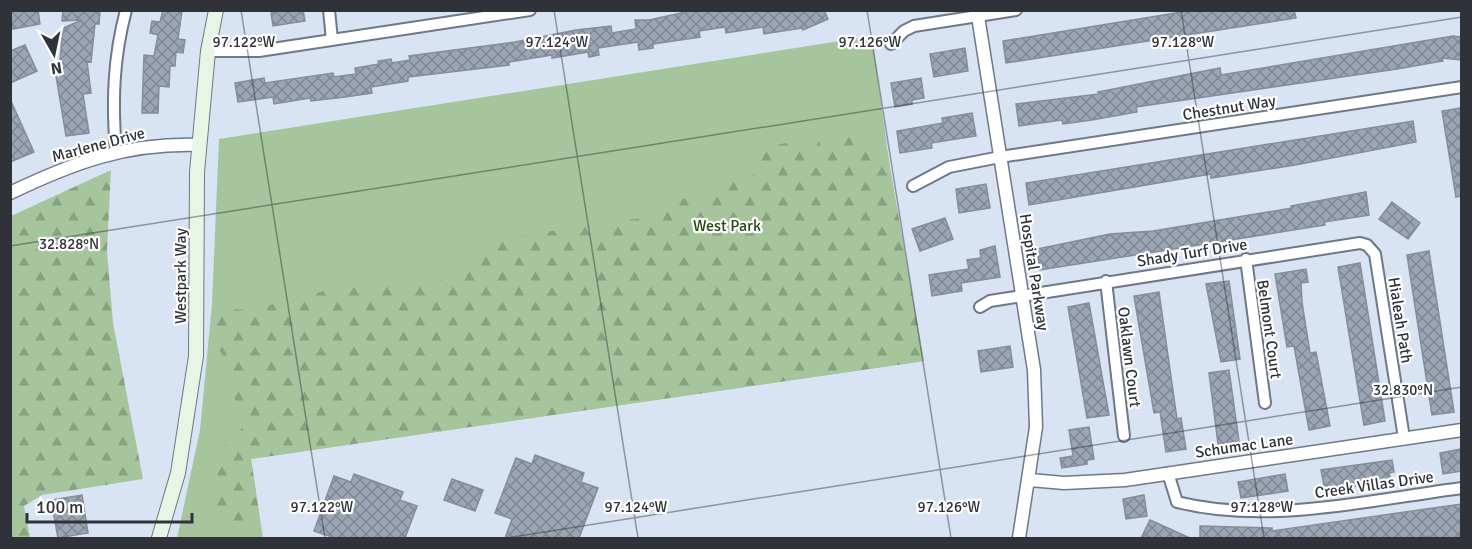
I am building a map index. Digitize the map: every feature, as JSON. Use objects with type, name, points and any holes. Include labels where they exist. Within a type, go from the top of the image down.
[{"type":"main road","name":"Westpark Way","points":[[159,538],[178,472],[196,357],[199,145],[208,51],[216,10]]},
{"type":"street","points":[[116,153],[112,105],[113,75],[126,10]]},
{"type":"street","points":[[329,10],[332,40]]},
{"type":"street","points":[[208,51],[242,53],[495,13],[530,10]]},
{"type":"street","points":[[891,44],[904,31],[914,27],[978,13],[1016,10]]},
{"type":"street","name":"Hospital Parkway","points":[[978,13],[1034,370],[1036,427],[1030,480],[1019,538]]},
{"type":"street","name":"Chestnut Way","points":[[914,186],[949,167],[1000,157],[1461,87]]},
{"type":"street","name":"Marlene Drive","points":[[10,193],[59,170],[116,153],[161,144],[199,145]]},
{"type":"street","name":"Shady Turf Drive","points":[[980,307],[990,302],[1106,281],[1360,243],[1367,245]]},
{"type":"street","name":"Hialeah Path","points":[[1367,245],[1375,254],[1404,438]]},
{"type":"street","name":"Belmont Court","points":[[1246,259],[1265,403]]},
{"type":"street","name":"Oaklawn Court","points":[[1106,281],[1124,436]]},
{"type":"street","name":"Schumac Lane","points":[[1030,480],[1095,482],[1461,430]]},
{"type":"street","name":"Creek Villas Drive","points":[[1168,473],[1177,502],[1203,509],[1289,511],[1461,488]]},
{"type":"green space","name":"West Park","points":[[872,36],[893,191],[924,361],[251,459],[263,538],[177,538],[200,430],[212,304],[219,139]]},
{"type":"green space","points":[[847,133],[855,136],[871,151],[887,150],[924,361],[251,459],[260,519],[241,537],[211,513],[217,492],[218,465],[213,458],[244,426],[235,419],[234,382],[212,332],[211,315],[231,309],[250,310],[328,290],[439,281],[491,240],[662,215],[662,206],[760,173],[757,149],[786,143],[806,153],[813,149],[822,138]]},
{"type":"green space","points":[[111,170],[107,251],[113,323],[143,479],[42,495],[24,506],[30,538],[11,538],[11,216]]},
{"type":"building","points":[[10,10],[38,10],[40,24],[13,29]]},
{"type":"building","points":[[63,10],[100,11],[99,24],[95,24],[91,62],[87,61],[91,93],[83,94],[89,133],[66,136],[55,70],[59,70],[63,28],[82,20],[62,21]]},
{"type":"building","points":[[163,10],[182,10],[178,39],[185,40],[183,53],[176,52],[175,66],[170,66],[169,87],[159,86],[158,113],[142,113],[144,55],[154,56],[158,35],[150,33],[152,21],[160,22]]},
{"type":"building","points":[[283,10],[303,10],[305,21],[273,26],[271,13]]},
{"type":"building","points":[[695,10],[824,10],[828,19],[803,30],[802,28],[764,34],[763,27],[726,33],[725,27],[699,31],[700,37],[653,44],[653,48],[639,50],[638,42],[598,48],[599,55],[589,57],[588,52],[552,58],[552,55],[509,62],[509,65],[408,77],[408,81],[371,87],[372,93],[345,97],[311,101],[310,98],[274,104],[273,97],[238,102],[235,83],[264,78],[265,83],[333,73],[334,77],[356,74],[355,68],[379,64],[378,61],[391,59],[392,63],[410,60],[409,56],[515,42],[576,30],[611,26],[612,33],[636,29],[635,20],[649,20]]},
{"type":"building","points":[[1194,10],[1294,10],[1296,18],[1006,63],[1003,41]]},
{"type":"building","points":[[1453,36],[1461,37],[1461,60],[1442,58],[1443,61],[1397,69],[1136,107],[1137,112],[1092,120],[1063,124],[1062,120],[1019,126],[1016,104],[1099,94],[1098,92],[1220,68],[1221,75]]},
{"type":"building","points":[[25,45],[37,71],[10,83],[10,51]]},
{"type":"building","points":[[965,48],[968,71],[934,77],[930,54]]},
{"type":"building","points":[[921,78],[924,98],[912,100],[912,104],[895,107],[891,83]]},
{"type":"building","points":[[10,99],[34,152],[10,162]]},
{"type":"building","points":[[1461,108],[1461,196],[1456,197],[1442,111]]},
{"type":"building","points":[[972,113],[976,136],[931,143],[932,148],[900,153],[897,131],[943,123],[942,118]]},
{"type":"building","points":[[1413,121],[1416,142],[1295,165],[1211,178],[1211,174],[1029,205],[1026,183]]},
{"type":"building","points":[[986,184],[990,208],[959,213],[956,189]]},
{"type":"building","points":[[1366,192],[1369,215],[1324,222],[1325,225],[1040,270],[1037,249],[1110,234],[1153,231],[1292,208],[1291,206]]},
{"type":"building","points":[[1392,202],[1420,223],[1408,239],[1379,219]]},
{"type":"building","points":[[945,218],[953,239],[920,251],[912,229]]},
{"type":"building","points":[[995,246],[1000,277],[961,283],[962,291],[932,296],[929,275],[969,269],[967,260],[981,258],[980,250]]},
{"type":"building","points":[[1429,251],[1454,412],[1432,415],[1407,255]]},
{"type":"building","points":[[1360,263],[1385,421],[1364,425],[1338,267]]},
{"type":"building","points":[[1306,269],[1308,282],[1301,283],[1302,302],[1310,353],[1316,352],[1330,426],[1309,430],[1294,346],[1287,347],[1275,274]]},
{"type":"building","points":[[1229,281],[1240,359],[1221,362],[1206,284]]},
{"type":"building","points":[[1159,292],[1177,419],[1181,418],[1186,449],[1166,452],[1160,412],[1154,413],[1134,296]]},
{"type":"building","points":[[1089,303],[1109,415],[1087,418],[1068,307]]},
{"type":"building","points":[[1010,346],[1013,367],[981,372],[978,351]]},
{"type":"building","points":[[1229,370],[1239,441],[1218,444],[1209,373]]},
{"type":"building","points":[[1089,427],[1094,459],[1087,460],[1087,464],[1062,468],[1060,458],[1073,456],[1069,430]]},
{"type":"building","points":[[1461,449],[1461,471],[1443,474],[1440,453]]},
{"type":"building","points":[[535,455],[584,473],[581,482],[598,488],[579,538],[505,538],[512,519],[495,513],[516,458],[532,464]]},
{"type":"building","points":[[1392,460],[1394,472],[1389,473],[1391,481],[1325,491],[1321,470]]},
{"type":"building","points":[[354,474],[403,492],[400,500],[417,506],[405,538],[335,538],[314,531],[334,476],[351,482]]},
{"type":"building","points":[[1285,474],[1288,491],[1241,498],[1238,482]]},
{"type":"building","points":[[452,479],[483,490],[475,511],[444,500]]},
{"type":"building","points":[[82,495],[88,533],[58,538],[51,500]]},
{"type":"building","points":[[1144,495],[1147,516],[1126,519],[1123,499]]},
{"type":"building","points":[[1461,504],[1461,537],[1200,538],[1200,526],[1272,528],[1272,531]]},
{"type":"building","points":[[1150,520],[1190,538],[1141,538]]}]
